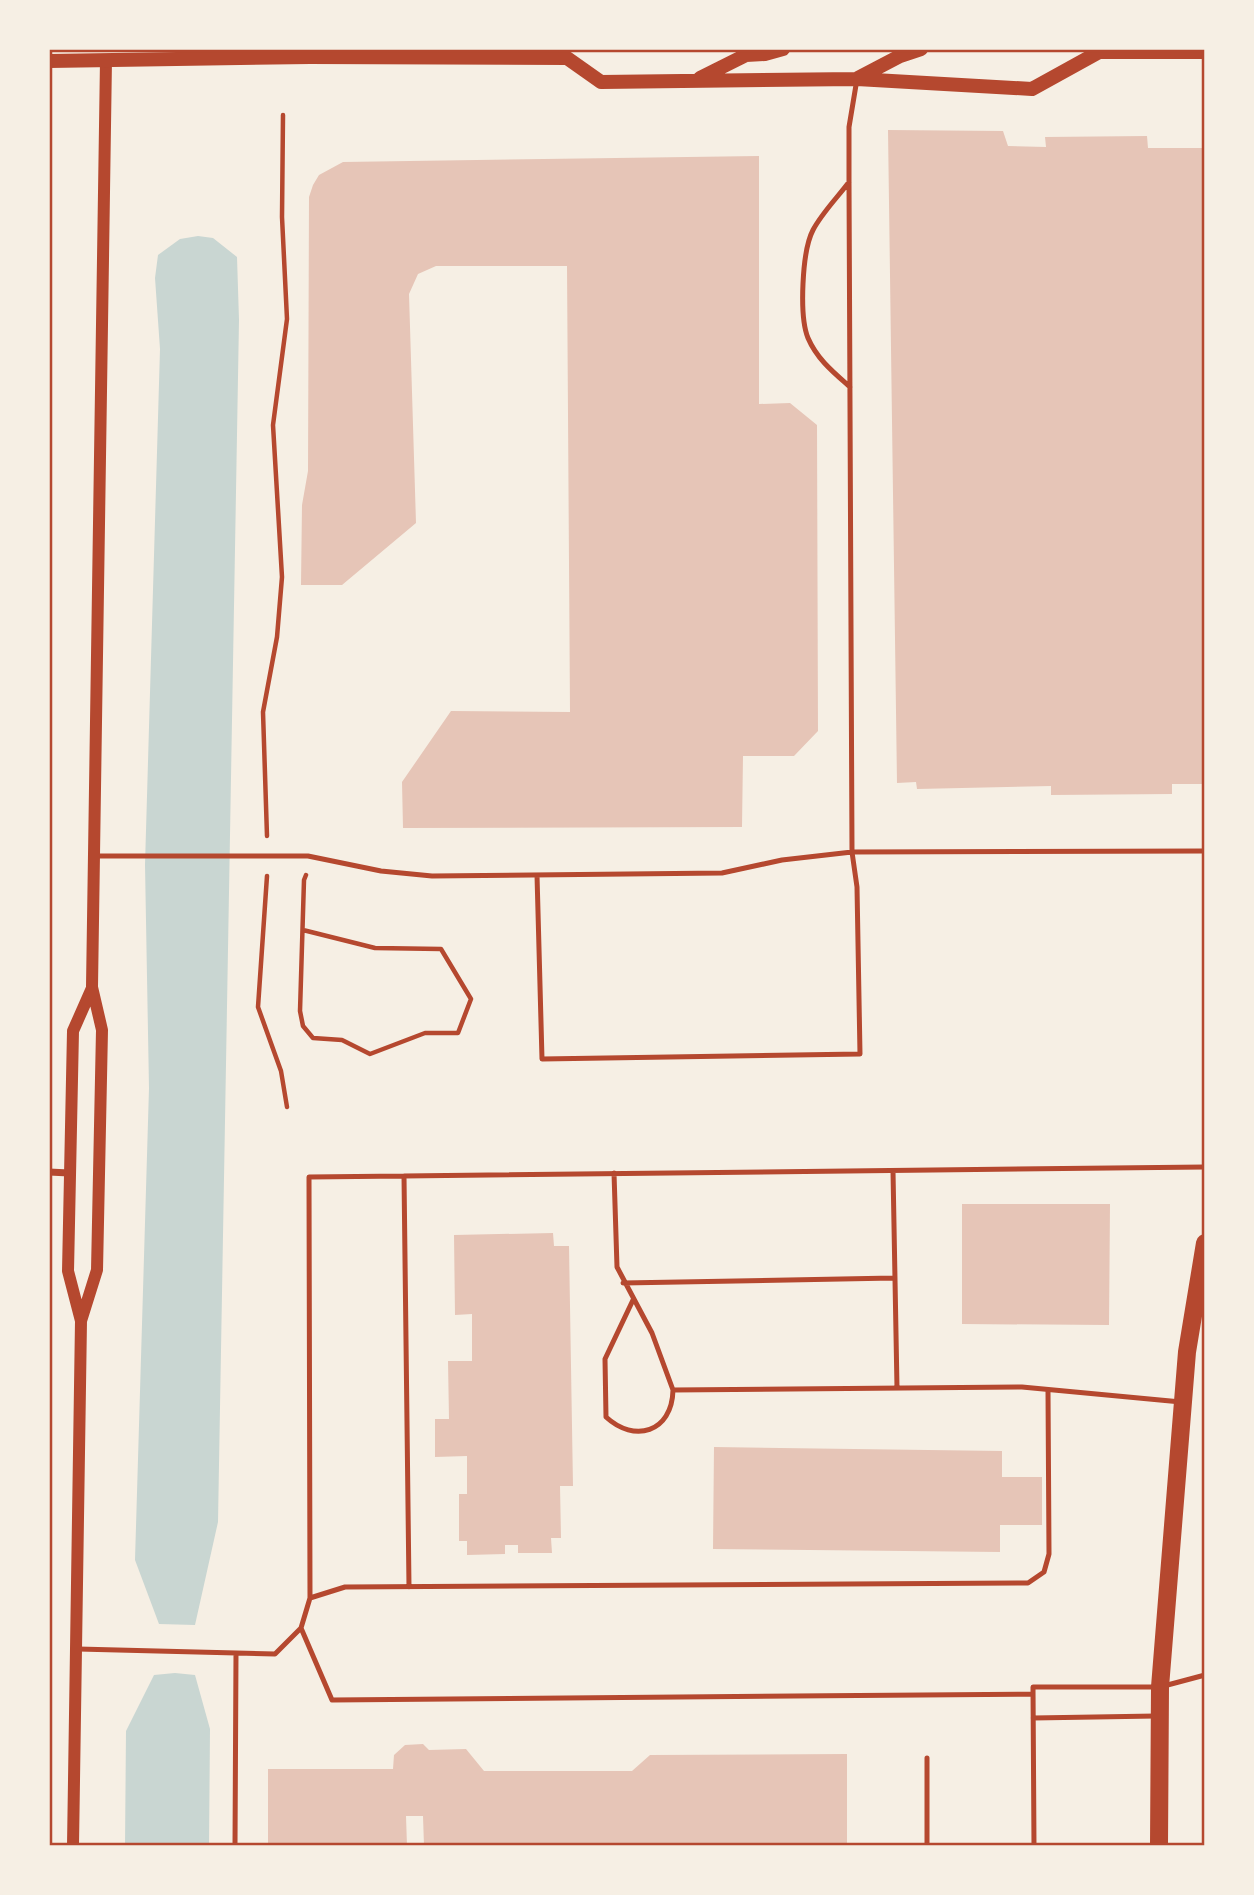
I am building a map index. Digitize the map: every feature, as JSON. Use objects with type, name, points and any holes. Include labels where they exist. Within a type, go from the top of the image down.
[{"type":"main road","points":[[696,80],[746,55],[783,49]]},
{"type":"main road","points":[[857,79],[900,56],[921,49]]},
{"type":"main road","points":[[49,61],[106,54],[573,54],[601,82],[857,79],[1032,89],[1094,51],[1205,52]]},
{"type":"main road","points":[[1159,1846],[1160,1687],[1187,1352],[1205,1243]]},
{"type":"street","points":[[81,1321],[97,1270],[102,1030],[92,987],[106,54]]},
{"type":"street","points":[[73,1846],[81,1321],[68,1271],[69,1173],[73,1031],[92,987]]},
{"type":"street","points":[[49,1172],[69,1173]]},
{"type":"lane","points":[[537,875],[542,1059],[860,1054],[857,887],[852,852],[849,182],[849,127],[857,79]]},
{"type":"lane","points":[[849,182],[812,232],[805,264],[803,303],[807,336],[823,363],[850,388]]},
{"type":"lane","points":[[95,856],[323,858],[407,874],[537,875],[722,873],[782,860],[852,852],[1205,850]]},
{"type":"lane","points":[[78,1649],[275,1654],[301,1628],[310,1598],[310,1177],[1205,1167]]},
{"type":"lane","points":[[893,1171],[897,1388]]},
{"type":"lane","points":[[614,1173],[617,1267],[623,1283],[633,1300],[652,1333],[673,1390],[673,1409],[666,1422],[650,1430],[615,1425],[606,1417],[605,1359],[633,1300]]},
{"type":"lane","points":[[404,1176],[409,1587]]},
{"type":"lane","points":[[623,1283],[894,1278]]},
{"type":"lane","points":[[673,1390],[1022,1387],[1183,1402]]},
{"type":"lane","points":[[310,1598],[345,1587],[1028,1583],[1044,1572],[1049,1554],[1048,1391]]},
{"type":"lane","points":[[301,1628],[309,1652],[332,1700],[1033,1695]]},
{"type":"lane","points":[[235,1846],[236,1653]]},
{"type":"lane","points":[[1034,1846],[1033,1687],[1160,1687],[1205,1675]]},
{"type":"lane","points":[[1033,1718],[1160,1716]]},
{"type":"lane","points":[[927,1758],[927,1846]]},
{"type":"path","points":[[267,836],[263,712],[277,637],[282,577],[273,425],[287,318],[282,218],[283,116]]},
{"type":"path","points":[[303,929],[374,948],[441,949],[471,999],[458,1033],[425,1033],[370,1054],[342,1040],[313,1038],[303,1026],[300,1011],[303,929],[307,874]]},
{"type":"path","points":[[267,876],[258,1007],[281,1071],[287,1107]]},
{"type":"shaded area","points":[[198,236],[213,238],[237,257],[239,320],[218,1522],[195,1625],[159,1624],[135,1560],[149,1088],[145,865],[160,349],[155,278],[158,255],[180,239]]},
{"type":"shaded area","points":[[154,1675],[195,1675],[210,1729],[209,1846],[125,1846],[126,1731]]},
{"type":"building","points":[[888,130],[1003,131],[1008,146],[1046,147],[1045,137],[1147,136],[1148,148],[1205,148],[1205,784],[1172,784],[1172,794],[1051,795],[1051,786],[917,789],[916,782],[897,783]]},
{"type":"building","points":[[759,156],[759,404],[790,403],[817,425],[818,731],[794,756],[743,756],[742,827],[403,828],[402,782],[451,711],[570,712],[567,266],[436,266],[418,274],[409,294],[416,523],[342,585],[301,585],[302,505],[308,471],[309,197],[313,185],[319,175],[343,162]]},
{"type":"building","points":[[962,1204],[1110,1204],[1109,1325],[962,1324]]},
{"type":"building","points":[[553,1233],[554,1246],[569,1246],[573,1486],[560,1486],[561,1538],[551,1538],[552,1553],[518,1553],[518,1545],[505,1545],[505,1554],[467,1555],[467,1541],[459,1541],[459,1494],[467,1494],[467,1456],[435,1457],[435,1419],[449,1419],[448,1361],[472,1361],[472,1314],[455,1315],[454,1235]]},
{"type":"building","points":[[714,1447],[1002,1451],[1002,1477],[1042,1477],[1042,1525],[1000,1525],[1000,1552],[713,1549]]},
{"type":"building","points":[[423,1744],[429,1750],[466,1749],[484,1771],[632,1771],[650,1755],[847,1754],[847,1846],[424,1846],[423,1816],[406,1816],[407,1846],[268,1846],[268,1769],[393,1769],[394,1755],[405,1745]]}]
